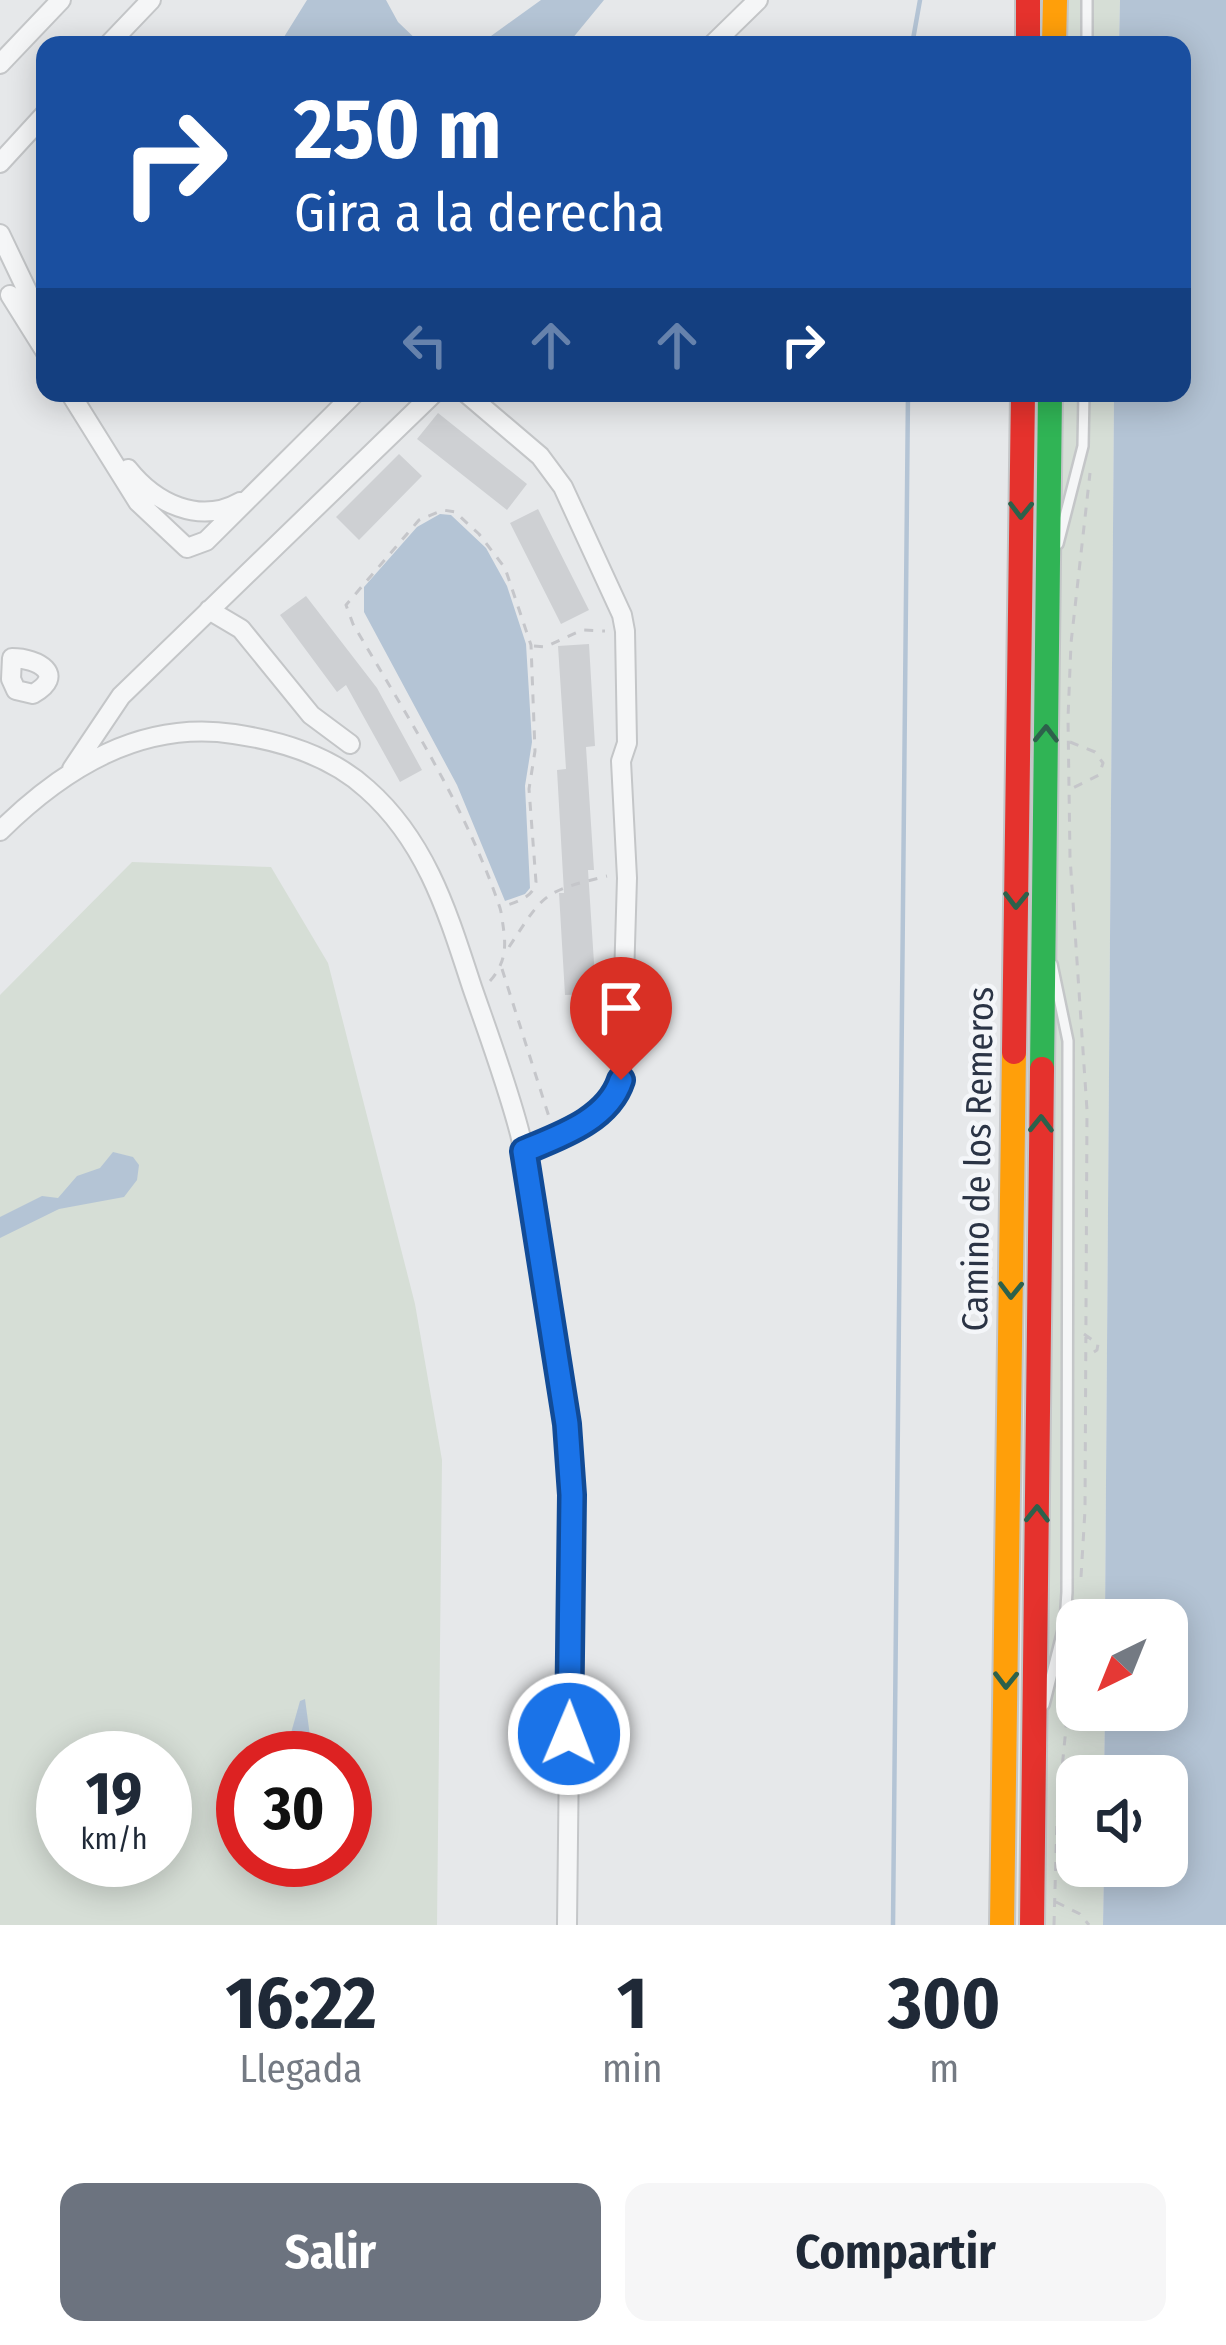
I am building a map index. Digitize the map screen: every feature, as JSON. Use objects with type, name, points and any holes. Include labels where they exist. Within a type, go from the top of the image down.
[{"type":"main road","points":[[1028,0],[1028,36]]},
{"type":"main road","points":[[1054,36],[1055,0]]},
{"type":"main road","name":"Camino de los Remeros","points":[[1002,1925],[1023,402]]},
{"type":"main road","name":"Camino de los Remeros","points":[[1032,1925],[1050,402]]},
{"type":"street","points":[[0,64],[62,0]]},
{"type":"street","points":[[117,36],[151,0]]},
{"type":"street","points":[[721,36],[758,0]]},
{"type":"street","points":[[0,163],[36,124]]},
{"type":"street","points":[[0,234],[7,293],[36,337]]},
{"type":"street","points":[[7,293],[36,320]]},
{"type":"street","points":[[76,402],[138,502],[188,548],[206,541],[346,402]]},
{"type":"street","points":[[87,402],[131,475],[165,501],[178,508],[218,511],[249,496]]},
{"type":"street","points":[[70,772],[121,696],[425,402]]},
{"type":"street","points":[[477,402],[540,456],[563,487],[625,631],[621,1080],[607,1108],[524,1151]]},
{"type":"street","points":[[209,610],[241,629],[311,715],[350,744]]},
{"type":"street","points":[[0,639],[12,658]]},
{"type":"street","points":[[0,831],[70,772],[141,738],[183,732],[254,736],[318,757],[366,788],[416,847],[436,880],[524,1151],[560,1364],[572,1495],[567,1925]]},
{"type":"lane","points":[[1087,36],[1088,0]]},
{"type":"lane","points":[[1048,584],[1083,446],[1084,402]]},
{"type":"path","points":[[500,908],[526,898],[536,882],[529,789],[536,751],[531,645],[506,568],[455,512],[443,510],[419,520],[346,605],[486,866],[507,950]]},
{"type":"path","points":[[531,645],[544,647],[582,631],[625,631]]},
{"type":"path","points":[[1068,741],[1095,752],[1103,763],[1100,775],[1069,790]]},
{"type":"path","points":[[474,992],[502,967],[507,950],[533,910],[553,890],[626,871]]},
{"type":"path","points":[[502,967],[556,1138]]},
{"type":"path","points":[[1083,1333],[1098,1344],[1083,1359]]},
{"type":"path","points":[[1054,1900],[1080,1914],[1089,1925]]},
{"type":"shaded area","points":[[1063,0],[1120,0],[1119,36],[1062,36]]},
{"type":"shaded area","points":[[1057,402],[1114,402],[1105,1599],[1056,1599],[1056,1731],[1105,1731],[1104,1755],[1056,1755],[1056,1887],[1104,1887],[1103,1925],[1042,1925],[1058,732]]},
{"type":"shaded area","points":[[132,862],[271,867],[328,963],[415,1304],[442,1460],[437,1925],[0,1925],[0,995]]},
{"type":"water","points":[[307,0],[386,0],[413,36],[285,36]]},
{"type":"water","points":[[541,0],[604,0],[574,36],[491,36]]},
{"type":"water","points":[[1120,0],[1226,0],[1226,1925],[1103,1925],[1104,1887],[1188,1887],[1188,1755],[1104,1755],[1105,1731],[1188,1731],[1188,1599],[1105,1599],[1114,402],[1191,402],[1191,36],[1119,36]]},
{"type":"water","points":[[440,514],[451,515],[486,548],[507,586],[526,644],[532,742],[525,786],[530,888],[505,901],[457,785],[364,612],[364,587],[417,527]]},
{"type":"water","points":[[113,1152],[133,1157],[139,1165],[137,1180],[124,1197],[59,1209],[0,1238],[0,1217],[42,1196],[58,1198],[77,1176],[100,1168]]},
{"type":"water","points":[[305,1699],[309,1731],[292,1731],[300,1701]]},
{"type":"building","points":[[438,413],[527,484],[507,510],[417,439]]},
{"type":"building","points":[[399,454],[422,476],[359,540],[336,517]]},
{"type":"building","points":[[538,509],[589,610],[561,624],[510,523]]},
{"type":"building","points":[[306,596],[377,688],[422,770],[400,782],[346,685],[337,692],[280,615]]},
{"type":"building","points":[[589,644],[595,746],[586,747],[594,870],[588,870],[596,994],[565,995],[557,770],[566,769],[558,646]]},
{"type":"waterway","points":[[914,36],[920,0]]},
{"type":"waterway","points":[[893,1925],[908,402]]},
{"type":"traffic: fast","points":[[1042,1069],[1050,402]]},
{"type":"traffic: slow","points":[[1054,36],[1055,0]]},
{"type":"traffic: slow","points":[[1002,1925],[1014,1052]]},
{"type":"traffic: jam","points":[[1028,0],[1028,36]]},
{"type":"traffic: jam","points":[[1014,1052],[1023,402]]},
{"type":"traffic: jam","points":[[1032,1925],[1042,1069]]},
{"type":"route","points":[[569,1734],[572,1495],[567,1424],[524,1151],[607,1108],[621,1080]]}]
